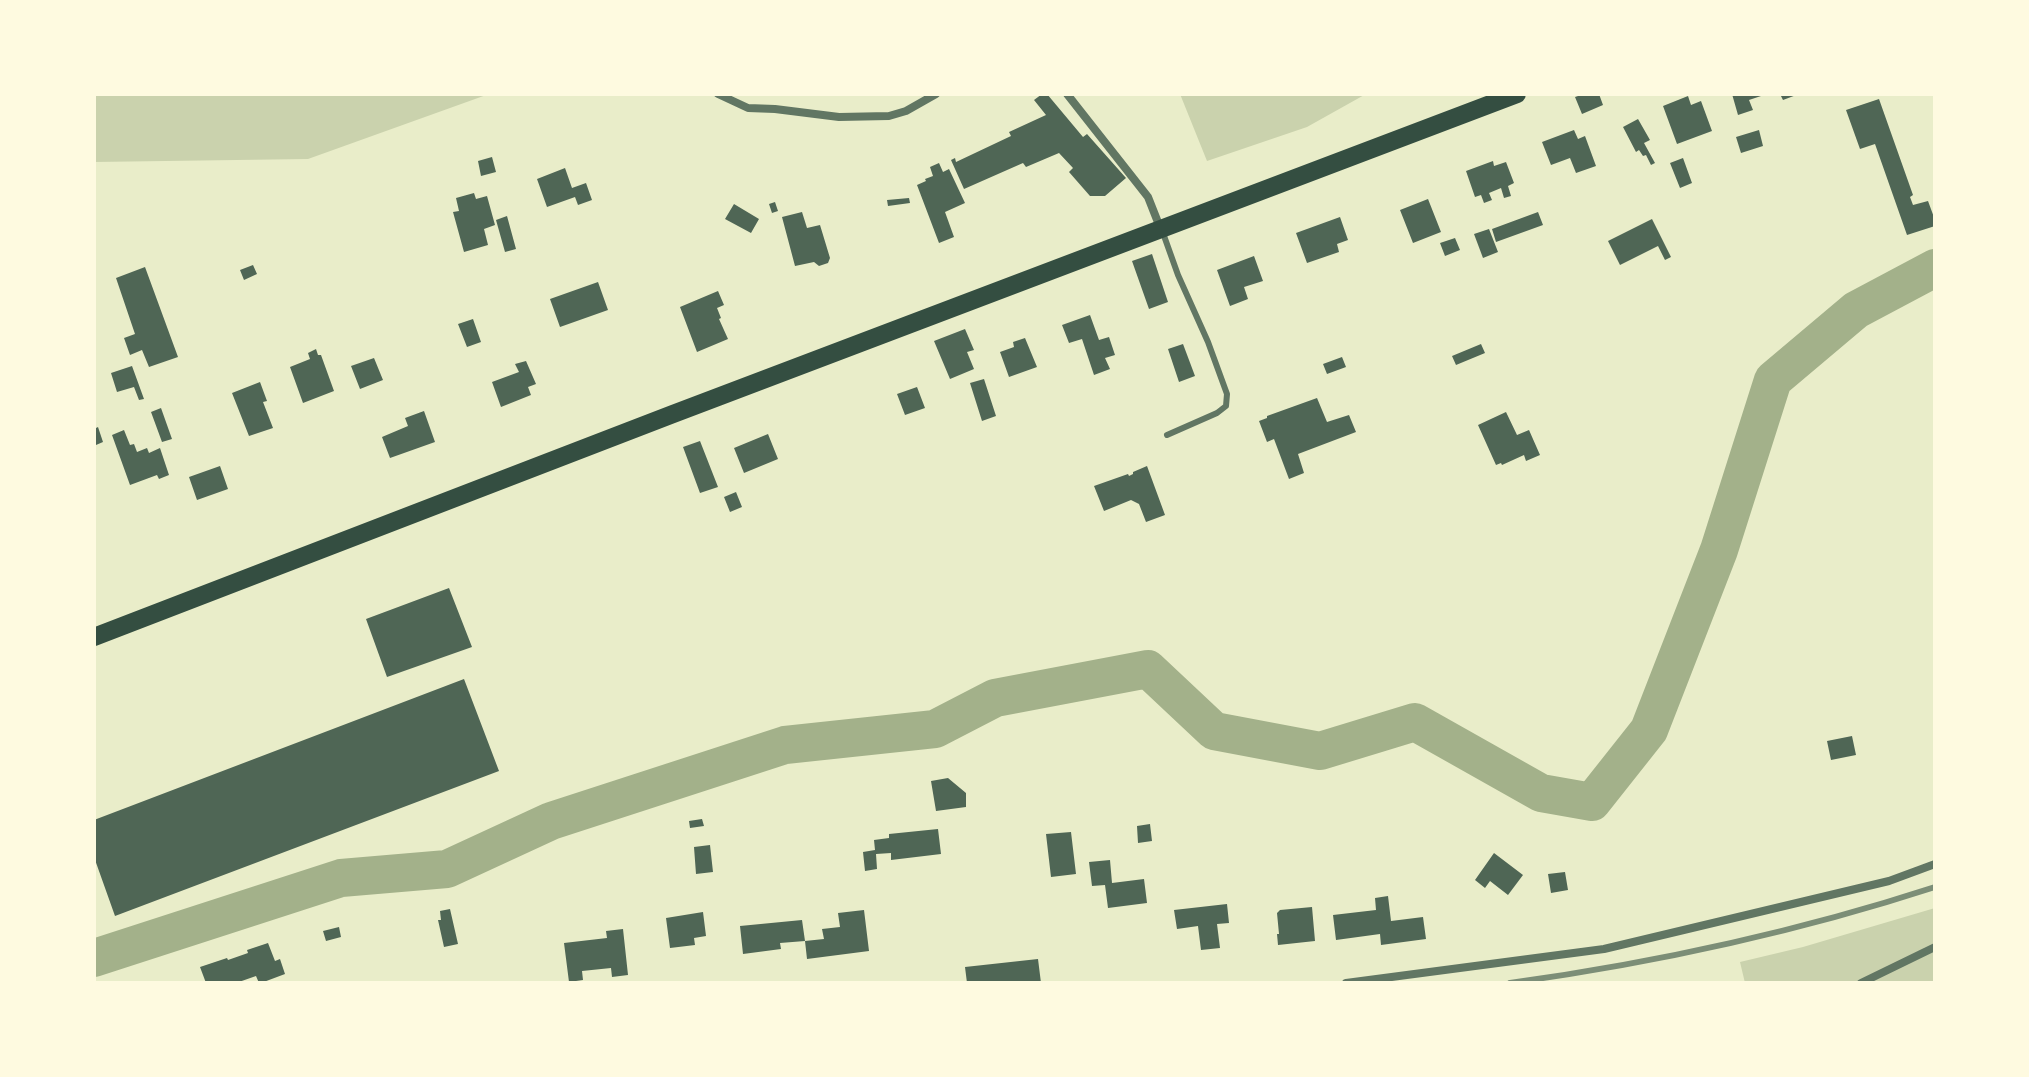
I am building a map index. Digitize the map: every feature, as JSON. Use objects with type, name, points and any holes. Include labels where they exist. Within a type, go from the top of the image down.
[{"type":"main road","points":[[94,637],[1517,94]]},
{"type":"street","points":[[718,94],[748,108],[839,117],[889,116],[906,111],[936,94]]},
{"type":"street","points":[[1067,94],[1148,197],[1161,230]]},
{"type":"street","points":[[1346,983],[1604,949],[1889,881],[1935,864]]},
{"type":"street","points":[[1861,983],[1935,947]]},
{"type":"lane","points":[[1161,230],[1227,394],[1226,406],[1217,413],[1167,435]]},
{"type":"green space","points":[[94,94],[489,94],[308,159],[94,162]]},
{"type":"green space","points":[[1180,94],[1366,94],[1307,127],[1207,161]]},
{"type":"green space","points":[[1935,908],[1935,983],[1745,983],[1740,962]]},
{"type":"building","points":[[1047,94],[1083,137],[1087,134],[1126,178],[1105,196],[1090,196],[1069,172],[1073,168],[1059,153],[1026,167],[1023,163],[964,189],[951,160],[955,158],[956,162],[1011,136],[1009,132],[1046,115],[1034,100]]},
{"type":"building","points":[[1599,94],[1603,105],[1582,114],[1575,97]]},
{"type":"building","points":[[1732,94],[1764,95],[1749,100],[1753,110],[1738,115]]},
{"type":"building","points":[[1780,94],[1799,94],[1783,100]]},
{"type":"building","points":[[1688,96],[1691,105],[1701,101],[1712,131],[1677,144],[1663,106]]},
{"type":"building","points":[[1879,99],[1913,195],[1910,197],[1913,205],[1928,201],[1935,220],[1935,226],[1907,235],[1875,144],[1860,149],[1846,110]]},
{"type":"building","points":[[1638,119],[1650,140],[1644,143],[1655,163],[1651,165],[1646,155],[1643,156],[1639,150],[1636,152],[1623,127]]},
{"type":"building","points":[[1574,130],[1578,139],[1585,136],[1596,166],[1576,173],[1570,158],[1551,165],[1542,142]]},
{"type":"building","points":[[1759,130],[1763,146],[1741,153],[1736,137]]},
{"type":"building","points":[[492,157],[496,172],[481,176],[478,161]]},
{"type":"building","points":[[1683,158],[1692,183],[1680,188],[1670,163]]},
{"type":"building","points":[[1493,161],[1494,166],[1506,162],[1514,183],[1508,186],[1511,196],[1504,198],[1501,188],[1489,193],[1492,200],[1484,203],[1481,195],[1475,197],[1466,171]]},
{"type":"building","points":[[939,163],[943,172],[949,169],[965,203],[945,212],[954,237],[939,243],[917,185],[933,176],[930,167]]},
{"type":"building","points":[[565,168],[572,188],[586,183],[592,200],[578,205],[575,197],[547,207],[537,179]]},
{"type":"building","points":[[474,193],[476,199],[487,196],[495,225],[484,229],[488,245],[464,252],[453,212],[459,211],[456,198]]},
{"type":"building","points":[[909,198],[910,203],[888,206],[887,200]]},
{"type":"building","points":[[1428,199],[1441,232],[1413,243],[1400,210]]},
{"type":"building","points":[[775,202],[778,211],[772,213],[769,204]]},
{"type":"building","points":[[734,204],[759,219],[751,233],[725,219]]},
{"type":"building","points":[[802,212],[807,228],[820,225],[830,258],[828,263],[795,266],[782,217]]},
{"type":"building","points":[[1538,212],[1543,225],[1496,242],[1492,229]]},
{"type":"building","points":[[507,216],[516,249],[505,252],[496,220]]},
{"type":"building","points":[[1340,217],[1348,240],[1337,244],[1339,252],[1307,263],[1296,233]]},
{"type":"building","points":[[1652,219],[1671,257],[1665,260],[1658,246],[1620,265],[1608,241]]},
{"type":"building","points":[[1489,229],[1498,252],[1483,258],[1474,234]]},
{"type":"building","points":[[1455,238],[1460,250],[1445,256],[1440,243]]},
{"type":"building","points":[[1152,254],[1168,302],[1149,309],[1132,261]]},
{"type":"building","points":[[1254,256],[1263,281],[1244,287],[1248,299],[1230,306],[1217,270]]},
{"type":"building","points":[[253,265],[257,274],[244,280],[240,270]]},
{"type":"building","points":[[145,267],[178,357],[149,367],[142,350],[130,355],[124,338],[135,334],[116,278]]},
{"type":"building","points":[[598,282],[608,310],[560,327],[550,299]]},
{"type":"building","points":[[718,291],[724,305],[717,308],[719,319],[728,339],[697,352],[680,307]]},
{"type":"building","points":[[1090,315],[1099,340],[1109,337],[1115,355],[1105,358],[1110,369],[1094,375],[1082,339],[1069,343],[1062,325]]},
{"type":"building","points":[[473,319],[481,342],[467,347],[458,324]]},
{"type":"building","points":[[965,329],[974,350],[967,352],[974,369],[950,379],[934,341]]},
{"type":"building","points":[[1025,338],[1037,367],[1009,377],[1000,352],[1014,347],[1013,342]]},
{"type":"building","points":[[1183,344],[1195,376],[1179,382],[1168,349]]},
{"type":"building","points":[[1481,344],[1485,353],[1456,365],[1452,356]]},
{"type":"building","points":[[316,349],[334,391],[303,403],[290,367],[310,359],[308,353]]},
{"type":"building","points":[[1342,357],[1346,367],[1327,374],[1323,364]]},
{"type":"building","points":[[374,358],[383,380],[360,389],[351,366]]},
{"type":"building","points":[[526,361],[536,384],[528,387],[531,395],[501,407],[492,382],[519,372],[515,364]]},
{"type":"building","points":[[132,366],[144,399],[139,400],[134,387],[117,392],[111,373]]},
{"type":"building","points":[[984,379],[996,416],[982,421],[970,383]]},
{"type":"building","points":[[260,382],[267,401],[263,402],[273,428],[249,436],[232,393]]},
{"type":"building","points":[[917,387],[925,408],[905,415],[897,394]]},
{"type":"building","points":[[1317,398],[1327,422],[1349,415],[1356,432],[1298,454],[1304,473],[1289,479],[1274,439],[1267,442],[1259,421]]},
{"type":"building","points":[[161,408],[172,439],[162,442],[151,412]]},
{"type":"building","points":[[424,411],[435,442],[390,458],[382,437],[408,426],[405,418]]},
{"type":"building","points":[[1506,412],[1517,435],[1529,430],[1540,455],[1526,461],[1524,455],[1496,465],[1478,425]]},
{"type":"building","points":[[98,427],[103,442],[96,445],[94,429]]},
{"type":"building","points":[[124,430],[130,445],[134,444],[137,452],[147,448],[149,453],[160,448],[169,475],[159,479],[157,475],[130,485],[112,435]]},
{"type":"building","points":[[768,434],[778,459],[744,473],[734,448]]},
{"type":"building","points":[[700,441],[718,487],[700,493],[683,447]]},
{"type":"building","points":[[220,466],[228,489],[197,500],[189,477]]},
{"type":"building","points":[[1147,466],[1165,515],[1146,522],[1139,504],[1131,500],[1104,511],[1094,486],[1129,476]]},
{"type":"building","points":[[736,492],[742,507],[730,512],[724,497]]},
{"type":"building","points":[[449,588],[472,647],[387,677],[366,619]]},
{"type":"building","points":[[464,679],[499,771],[115,916],[94,857],[94,820]]},
{"type":"building","points":[[1852,736],[1856,755],[1831,760],[1827,741]]},
{"type":"building","points":[[948,778],[966,793],[966,807],[936,811],[931,781]]},
{"type":"building","points":[[702,819],[704,826],[690,828],[689,821]]},
{"type":"building","points":[[1150,824],[1152,841],[1138,843],[1137,826]]},
{"type":"building","points":[[938,829],[941,854],[891,860],[891,853],[876,854],[877,869],[865,871],[863,852],[875,850],[874,840],[889,838],[889,834]]},
{"type":"building","points":[[1071,832],[1076,874],[1051,877],[1046,834]]},
{"type":"building","points":[[710,845],[713,872],[696,874],[694,847]]},
{"type":"building","points":[[1494,853],[1523,875],[1508,895],[1490,881],[1485,888],[1475,880]]},
{"type":"building","points":[[1110,860],[1112,883],[1144,879],[1147,903],[1108,908],[1105,885],[1092,886],[1089,862]]},
{"type":"building","points":[[1565,872],[1568,890],[1551,893],[1548,874]]},
{"type":"building","points":[[1388,896],[1391,921],[1423,917],[1426,939],[1381,945],[1380,934],[1336,940],[1333,915],[1376,910],[1375,898]]},
{"type":"building","points":[[1227,904],[1229,923],[1217,924],[1220,948],[1201,950],[1198,926],[1177,929],[1174,910]]},
{"type":"building","points":[[1312,907],[1315,941],[1278,945],[1277,913],[1280,910]]},
{"type":"building","points":[[450,909],[458,944],[444,947],[438,920],[441,920],[440,911]]},
{"type":"building","points":[[864,910],[869,951],[807,959],[805,941],[824,939],[822,929],[840,927],[838,913]]},
{"type":"building","points":[[703,912],[706,936],[694,938],[695,945],[670,948],[666,918]]},
{"type":"building","points":[[802,920],[805,941],[780,943],[781,949],[743,954],[740,926]]},
{"type":"building","points":[[339,927],[341,937],[326,941],[323,931]]},
{"type":"building","points":[[623,929],[628,975],[612,977],[611,968],[582,971],[583,980],[569,982],[564,943],[607,938],[606,931]]},
{"type":"building","points":[[268,943],[275,961],[280,959],[285,974],[261,983],[256,976],[236,983],[206,983],[200,967],[248,953],[247,950]]},
{"type":"building","points":[[1038,959],[1041,983],[967,983],[965,967]]},
{"type":"waterway","points":[[94,958],[341,878],[447,869],[551,821],[785,745],[935,729],[995,698],[1148,669],[1214,731],[1320,751],[1415,722],[1541,793],[1592,802],[1649,730],[1719,550],[1773,380],[1856,310],[1935,268]]},
{"type":"railway","points":[[1510,983],[1618,966],[1725,944],[1831,918],[1935,887]]}]
